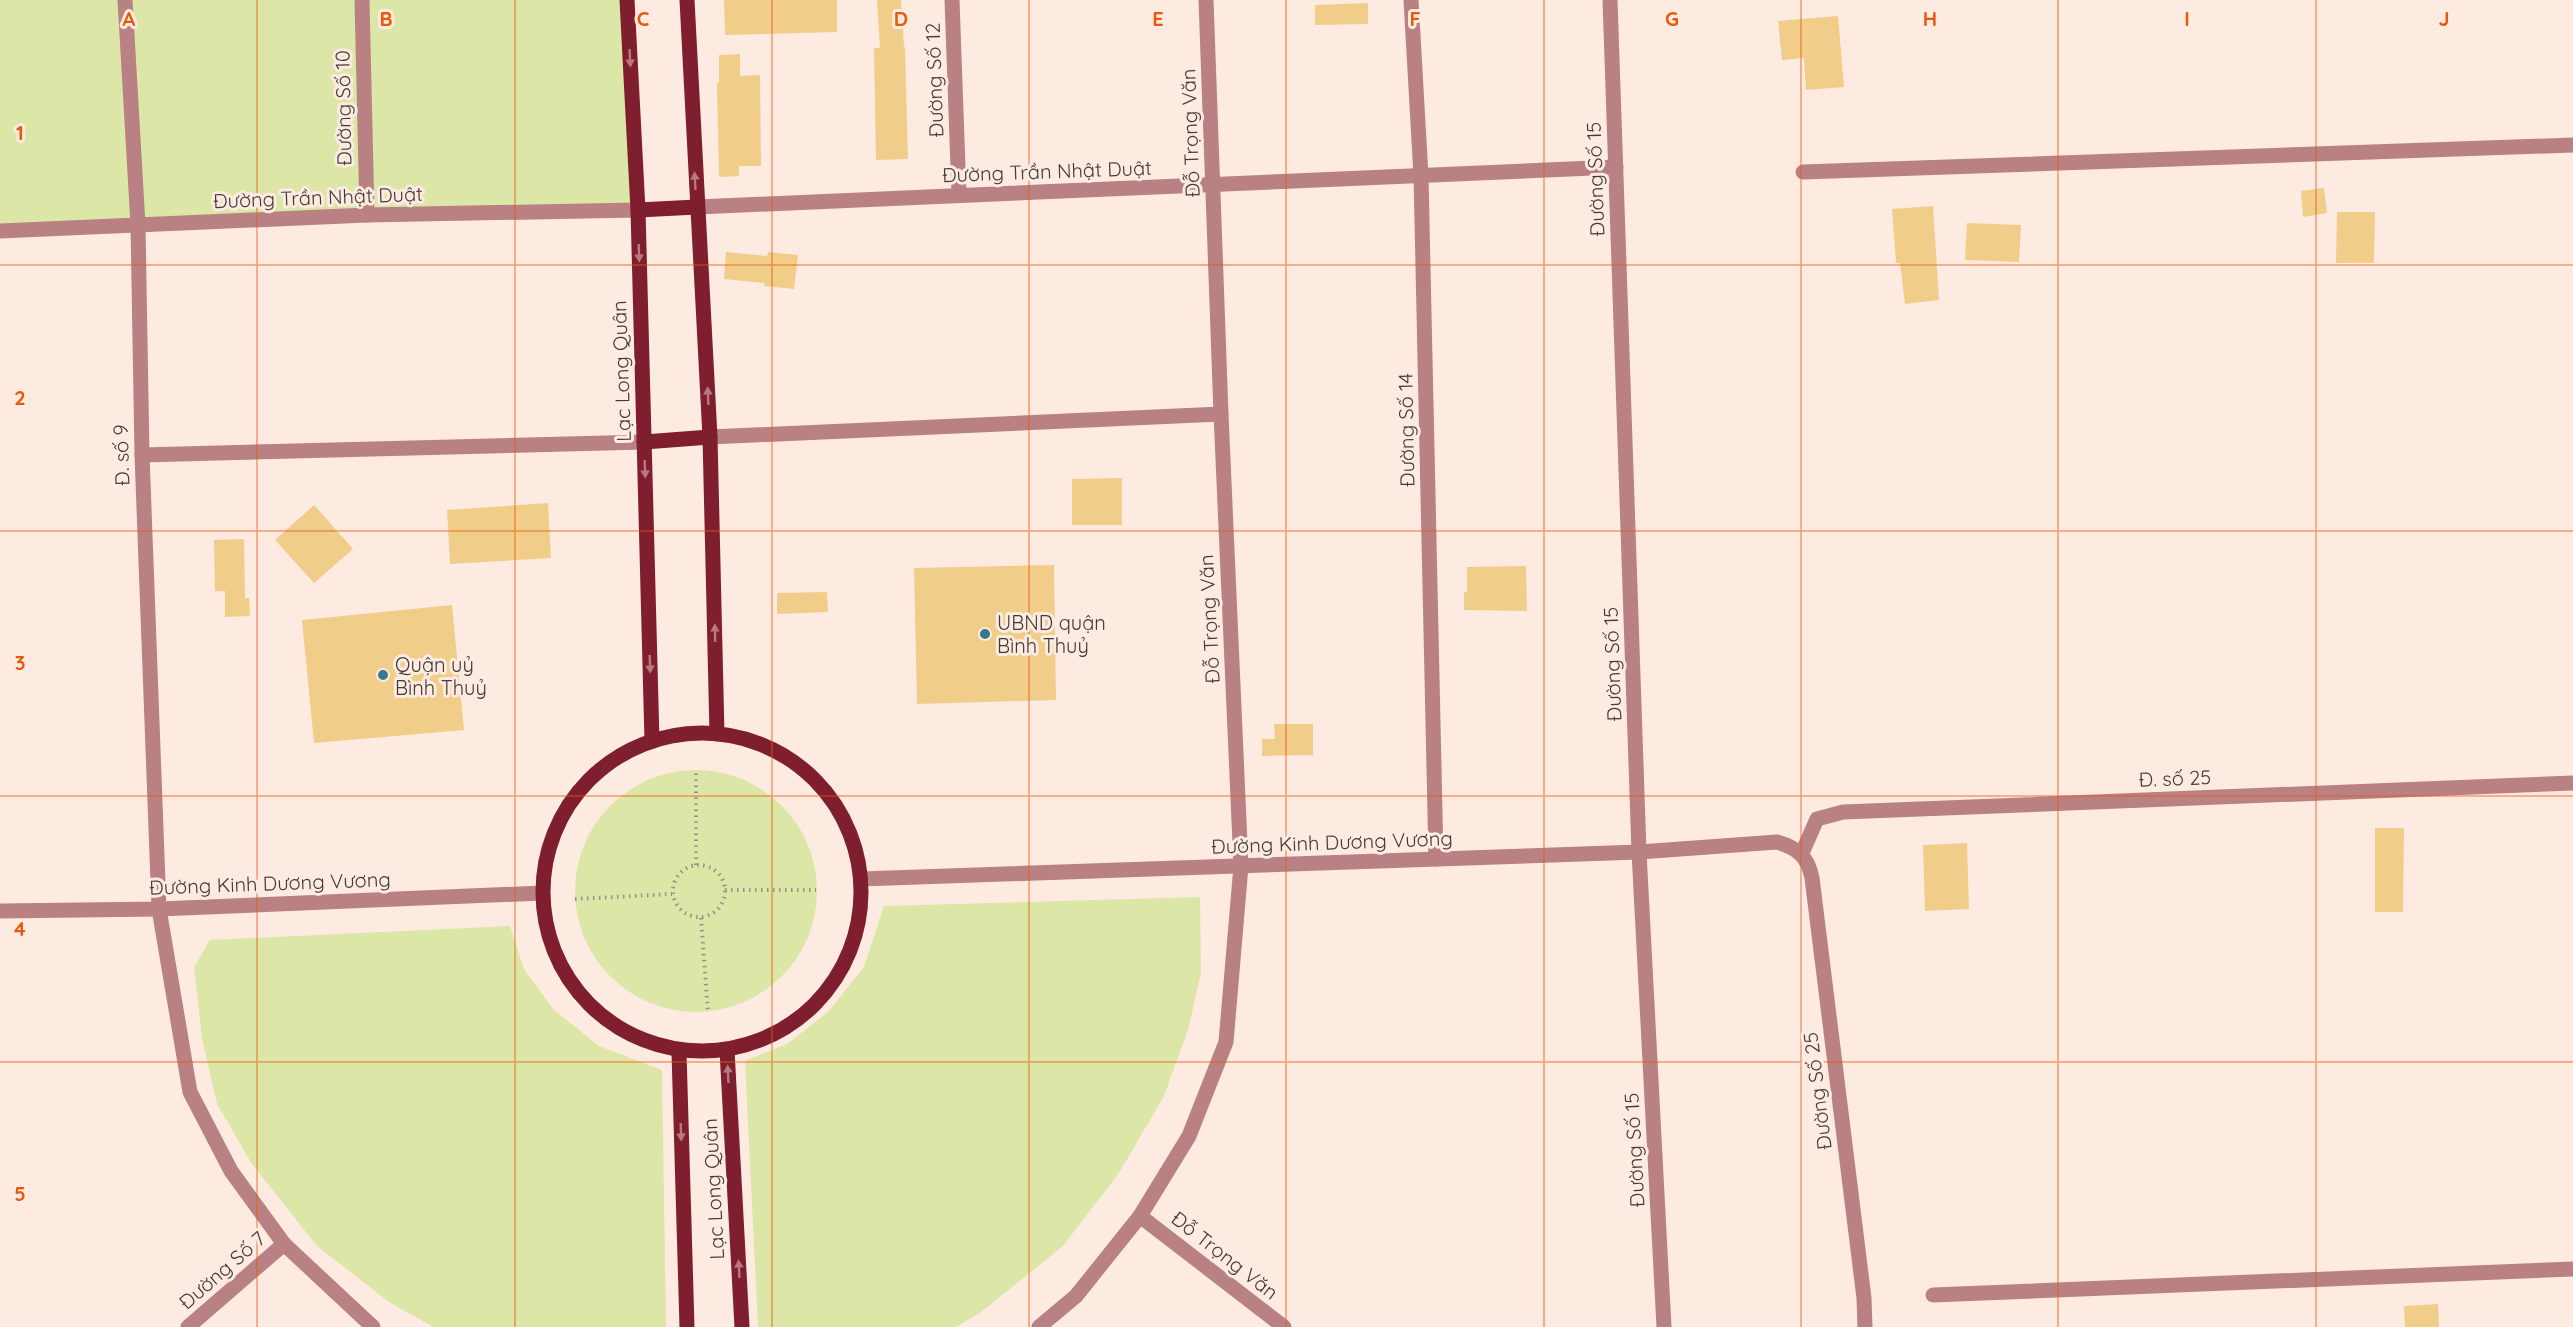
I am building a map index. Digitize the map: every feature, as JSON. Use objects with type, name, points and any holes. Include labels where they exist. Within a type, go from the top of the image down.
[{"type":"main road","name":"Lạc Long Quân","points":[[627,0],[638,210],[652,741]]},
{"type":"main road","points":[[687,0],[710,436],[717,734]]},
{"type":"main road","points":[[638,210],[697,207]]},
{"type":"main road","points":[[644,442],[710,436]]},
{"type":"main road","points":[[684,734],[717,734],[761,744],[799,765],[830,796],[851,835],[861,879],[858,926],[841,970],[811,1008],[772,1035],[727,1050],[678,1052],[645,1044],[620,1029],[578,994],[552,947],[542,893],[550,844],[573,799],[608,764],[652,741],[684,734]]},
{"type":"main road","name":"Lạc Long Quân","points":[[727,1050],[742,1327]]},
{"type":"main road","name":"Lạc Long Quân","points":[[678,1052],[687,1327]]},
{"type":"street","name":"Đ. số 9","points":[[125,0],[138,225],[142,455],[159,909],[190,1092],[231,1171],[284,1244],[373,1327]]},
{"type":"street","name":"Đường Số 10","points":[[362,0],[367,215]]},
{"type":"street","name":"Đường Số 12","points":[[952,0],[959,195]]},
{"type":"street","name":"Đỗ Trọng Văn","points":[[1038,1327],[1076,1296],[1140,1215],[1189,1136],[1226,1042],[1241,866],[1206,0]]},
{"type":"street","name":"Đường Số 14","points":[[1412,0],[1421,176],[1436,859]]},
{"type":"street","name":"Đường Số 15","points":[[1610,0],[1640,852],[1664,1327]]},
{"type":"street","points":[[1803,172],[2573,145]]},
{"type":"street","name":"Đường Trần Nhật Duật","points":[[697,207],[1616,167]]},
{"type":"street","name":"Đường Trần Nhật Duật","points":[[0,231],[367,215],[638,210]]},
{"type":"street","points":[[710,436],[1221,414]]},
{"type":"street","points":[[142,455],[644,442]]},
{"type":"street","name":"Đ. số 25","points":[[1802,853],[1818,819],[1843,812],[2573,783]]},
{"type":"street","name":"Đường Kinh Dương Vương","points":[[861,879],[1640,852],[1778,842],[1802,853]]},
{"type":"street","name":"Đường Số 25","points":[[1802,853],[1809,864],[1812,878],[1865,1327]]},
{"type":"street","name":"Đường Kinh Dương Vương","points":[[0,911],[159,909],[542,893]]},
{"type":"street","name":"Đỗ Trọng Văn","points":[[1140,1215],[1284,1327]]},
{"type":"street","name":"Đường Số 7","points":[[188,1327],[284,1244]]},
{"type":"street","points":[[1933,1295],[2573,1269]]},
{"type":"path","points":[[696,769],[696,865]]},
{"type":"path","points":[[696,865],[714,869],[724,882],[725,890],[721,906],[715,912],[701,918],[688,916],[681,910],[672,894],[677,877],[683,870],[696,865]]},
{"type":"path","points":[[725,890],[816,890]]},
{"type":"path","points":[[574,899],[672,894]]},
{"type":"path","points":[[701,918],[708,1012]]},
{"type":"green space","points":[[0,0],[627,0],[638,210],[0,231]]},
{"type":"green space","points":[[684,770],[708,770],[731,775],[753,784],[782,805],[797,824],[808,845],[815,867],[817,891],[815,915],[808,937],[797,958],[782,977],[753,998],[731,1007],[708,1012],[684,1012],[661,1007],[639,998],[619,985],[602,968],[589,948],[580,926],[575,903],[575,879],[580,856],[589,834],[602,814],[619,797],[639,784],[661,775]]},
{"type":"green space","points":[[1200,897],[1201,973],[1188,1030],[1164,1096],[1119,1173],[1063,1246],[981,1312],[956,1327],[758,1327],[745,1061],[787,1044],[828,1012],[864,967],[884,906]]},
{"type":"green space","points":[[510,926],[524,969],[554,1010],[599,1046],[662,1070],[666,1327],[433,1327],[389,1302],[317,1246],[252,1164],[217,1104],[202,1038],[194,967],[210,940]]},
{"type":"building","points":[[724,0],[837,0],[837,32],[725,35]]},
{"type":"building","points":[[877,0],[901,0],[905,47],[908,159],[876,160],[874,48],[880,48]]},
{"type":"building","points":[[1368,3],[1368,24],[1315,25],[1315,5]]},
{"type":"building","points":[[1838,16],[1844,87],[1806,90],[1804,58],[1782,60],[1778,21]]},
{"type":"building","points":[[740,54],[740,76],[760,75],[761,166],[739,166],[739,176],[719,177],[717,83],[719,83],[719,55]]},
{"type":"building","points":[[2324,188],[2327,213],[2303,217],[2301,191]]},
{"type":"building","points":[[1933,206],[1939,300],[1905,304],[1900,263],[1896,263],[1892,209]]},
{"type":"building","points":[[2337,212],[2375,212],[2374,263],[2336,263]]},
{"type":"building","points":[[1967,223],[2021,225],[2019,262],[1965,260]]},
{"type":"building","points":[[726,252],[767,256],[768,252],[798,255],[794,289],[764,286],[765,283],[724,279]]},
{"type":"building","points":[[1122,478],[1122,525],[1072,525],[1072,479]]},
{"type":"building","points":[[548,503],[551,558],[450,564],[447,510]]},
{"type":"building","points":[[314,505],[353,549],[314,583],[275,540]]},
{"type":"building","points":[[244,539],[245,598],[249,598],[250,616],[225,617],[225,591],[215,591],[214,540]]},
{"type":"building","name":"UBND quận Bình Thuỷ","points":[[1054,565],[1056,700],[917,704],[914,568]]},
{"type":"building","points":[[1526,566],[1527,611],[1464,610],[1467,567]]},
{"type":"building","points":[[827,592],[828,612],[777,614],[777,593]]},
{"type":"building","name":"Quận uỷ Bình Thuỷ","points":[[452,605],[464,730],[314,743],[302,620]]},
{"type":"building","points":[[1274,724],[1313,724],[1313,755],[1262,756],[1262,739],[1275,739]]},
{"type":"building","points":[[2375,828],[2404,828],[2403,912],[2375,912]]},
{"type":"building","points":[[1967,843],[1969,909],[1925,911],[1923,845]]},
{"type":"building","points":[[2438,1304],[2439,1327],[2405,1327],[2404,1306]]},
{"type":"place","name":"UBND quận Bình Thuỷ","points":[[985,634]]},
{"type":"place","name":"Quận uỷ Bình Thuỷ","points":[[383,675]]}]
